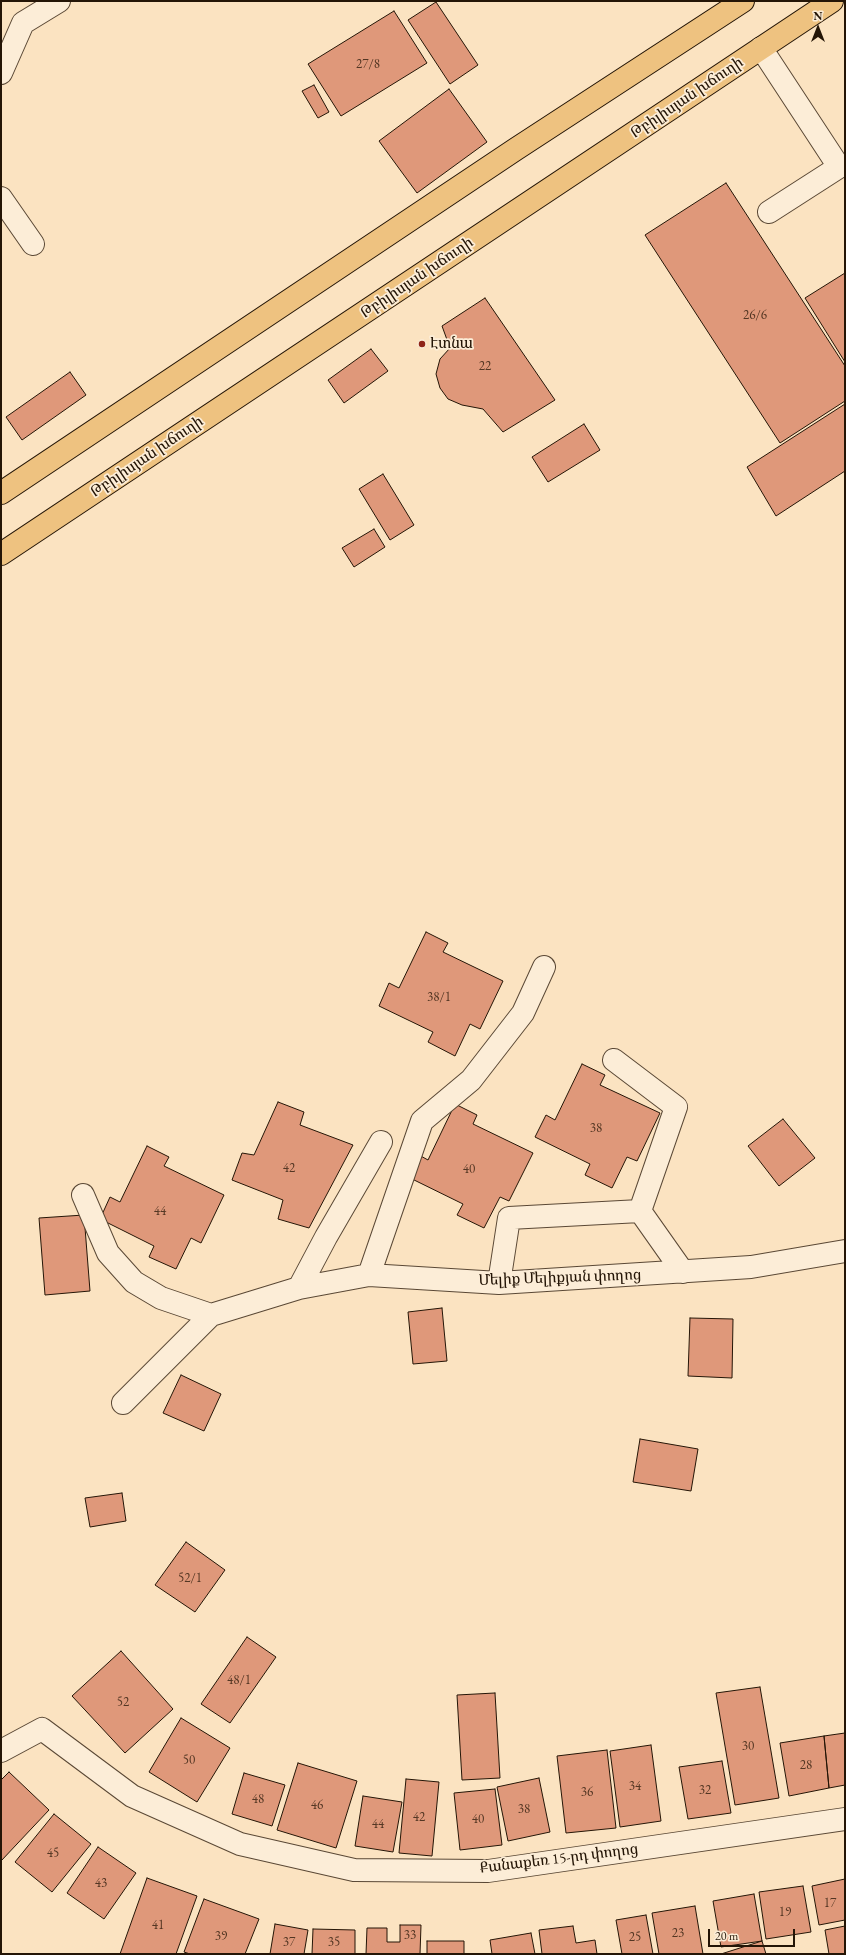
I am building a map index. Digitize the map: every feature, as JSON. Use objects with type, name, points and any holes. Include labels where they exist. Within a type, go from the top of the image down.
[{"type":"main road","points":[[1,493],[516,149],[743,1]]},
{"type":"main road","name":"Թբիլիսյան խճուղի","points":[[1,554],[832,1]]},
{"type":"street","points":[[1,73],[23,23],[59,1]]},
{"type":"street","points":[[761,48],[842,165],[769,212]]},
{"type":"street","points":[[1,198],[33,244]]},
{"type":"street","points":[[369,1275],[422,1121],[471,1080],[523,1013],[544,967]]},
{"type":"street","points":[[614,1060],[676,1107],[640,1211]]},
{"type":"street","points":[[299,1288],[326,1237],[381,1142]]},
{"type":"street","points":[[83,1195],[108,1253],[134,1282],[162,1298],[211,1315]]},
{"type":"street","points":[[640,1211],[683,1272]]},
{"type":"street","points":[[499,1283],[509,1218],[640,1211]]},
{"type":"street","name":"Մելիք Մելիքյան փողոց","points":[[123,1403],[211,1315],[299,1288],[369,1275],[499,1283],[683,1272],[751,1267],[845,1251]]},
{"type":"street","name":"Քանաքեռ 15-րդ փողոց","points":[[1,1751],[42,1729],[132,1796],[240,1844],[354,1870],[488,1871],[845,1819]]},
{"type":"building","points":[[436,2],[478,65],[450,84],[408,20]]},
{"type":"building","points":[[394,11],[427,63],[341,116],[308,64]]},
{"type":"building","points":[[314,85],[329,112],[318,118],[302,91]]},
{"type":"building","points":[[449,89],[487,142],[417,193],[379,141]]},
{"type":"building","points":[[726,183],[845,366],[845,401],[780,443],[645,235]]},
{"type":"building","points":[[845,273],[845,362],[805,298]]},
{"type":"building","points":[[485,298],[555,400],[503,432],[483,409],[462,405],[448,399],[440,388],[436,374],[440,359],[450,348],[442,326]]},
{"type":"building","points":[[371,349],[388,371],[344,403],[328,380]]},
{"type":"building","points":[[70,372],[86,395],[22,440],[6,417]]},
{"type":"building","points":[[845,404],[845,471],[776,516],[747,467]]},
{"type":"building","points":[[584,424],[600,450],[548,482],[532,457]]},
{"type":"building","points":[[383,474],[414,525],[390,540],[359,489]]},
{"type":"building","points":[[374,529],[385,547],[354,567],[342,548]]},
{"type":"building","points":[[426,932],[448,943],[443,952],[503,981],[480,1029],[470,1024],[455,1056],[428,1042],[433,1032],[379,1006],[389,983],[399,988]]},
{"type":"building","points":[[582,1064],[605,1075],[600,1085],[660,1113],[637,1161],[627,1157],[612,1188],[585,1175],[590,1164],[535,1137],[546,1115],[555,1120]]},
{"type":"building","points":[[278,1102],[304,1112],[300,1125],[353,1145],[309,1228],[278,1219],[283,1200],[232,1180],[242,1153],[254,1155]]},
{"type":"building","points":[[455,1104],[477,1115],[473,1124],[533,1153],[509,1201],[500,1197],[484,1228],[457,1215],[463,1204],[408,1177],[419,1155],[428,1160]]},
{"type":"building","points":[[783,1119],[815,1158],[779,1186],[748,1146]]},
{"type":"building","points":[[147,1146],[169,1157],[164,1166],[224,1195],[201,1243],[191,1238],[176,1269],[149,1257],[154,1246],[100,1219],[110,1197],[120,1202]]},
{"type":"building","points":[[84,1215],[90,1291],[45,1295],[39,1218]]},
{"type":"building","points":[[442,1308],[447,1361],[413,1364],[408,1312]]},
{"type":"building","points":[[690,1318],[733,1319],[732,1378],[688,1376]]},
{"type":"building","points":[[181,1375],[221,1394],[204,1431],[163,1413]]},
{"type":"building","points":[[640,1439],[698,1449],[691,1491],[633,1482]]},
{"type":"building","points":[[122,1493],[126,1521],[90,1527],[85,1498]]},
{"type":"building","points":[[186,1542],[225,1570],[195,1612],[155,1585]]},
{"type":"building","points":[[247,1637],[276,1657],[230,1723],[201,1704]]},
{"type":"building","points":[[121,1651],[173,1709],[125,1753],[72,1696]]},
{"type":"building","points":[[760,1687],[779,1798],[735,1805],[716,1693]]},
{"type":"building","points":[[495,1693],[500,1778],[462,1780],[457,1695]]},
{"type":"building","points":[[181,1718],[230,1748],[197,1802],[149,1772]]},
{"type":"building","points":[[845,1733],[845,1785],[829,1788],[824,1736]]},
{"type":"building","points":[[824,1736],[829,1788],[789,1796],[780,1743]]},
{"type":"building","points":[[651,1745],[661,1821],[620,1827],[610,1751]]},
{"type":"building","points":[[607,1750],[616,1828],[566,1833],[557,1756]]},
{"type":"building","points":[[722,1761],[731,1813],[688,1819],[679,1767]]},
{"type":"building","points":[[298,1763],[357,1781],[336,1848],[277,1830]]},
{"type":"building","points":[[9,1772],[49,1810],[1,1861],[1,1780]]},
{"type":"building","points":[[244,1773],[285,1785],[272,1826],[232,1814]]},
{"type":"building","points":[[539,1778],[550,1832],[508,1841],[497,1787]]},
{"type":"building","points":[[406,1779],[439,1782],[432,1856],[399,1853]]},
{"type":"building","points":[[495,1789],[502,1845],[460,1850],[454,1793]]},
{"type":"building","points":[[363,1796],[402,1802],[393,1852],[355,1846]]},
{"type":"building","points":[[54,1814],[91,1844],[52,1892],[15,1862]]},
{"type":"building","points":[[98,1847],[136,1873],[104,1919],[67,1893]]},
{"type":"building","points":[[147,1878],[197,1896],[176,1954],[120,1954]]},
{"type":"building","points":[[845,1879],[845,1920],[819,1925],[812,1886]]},
{"type":"building","points":[[803,1886],[811,1932],[766,1939],[759,1892]]},
{"type":"building","points":[[754,1894],[762,1941],[721,1947],[713,1901]]},
{"type":"building","points":[[204,1899],[259,1919],[245,1954],[190,1954],[184,1952]]},
{"type":"building","points":[[695,1906],[703,1954],[659,1954],[652,1913]]},
{"type":"building","points":[[646,1915],[653,1954],[622,1954],[616,1920]]},
{"type":"building","points":[[275,1924],[308,1930],[304,1954],[270,1954]]},
{"type":"building","points":[[400,1925],[421,1925],[420,1954],[366,1954],[367,1928],[387,1928],[387,1942],[400,1942]]},
{"type":"building","points":[[573,1926],[576,1943],[595,1940],[597,1954],[542,1954],[539,1930]]},
{"type":"building","points":[[845,1926],[845,1954],[829,1954],[825,1930]]},
{"type":"building","points":[[313,1929],[355,1930],[355,1954],[312,1954]]},
{"type":"building","points":[[531,1933],[535,1954],[492,1954],[490,1940]]},
{"type":"building","points":[[427,1941],[464,1941],[464,1954],[427,1954]]},
{"type":"building","points":[[762,1941],[766,1954],[721,1954]]},
{"type":"place","name":"Էտնա","points":[[422,344]]}]
